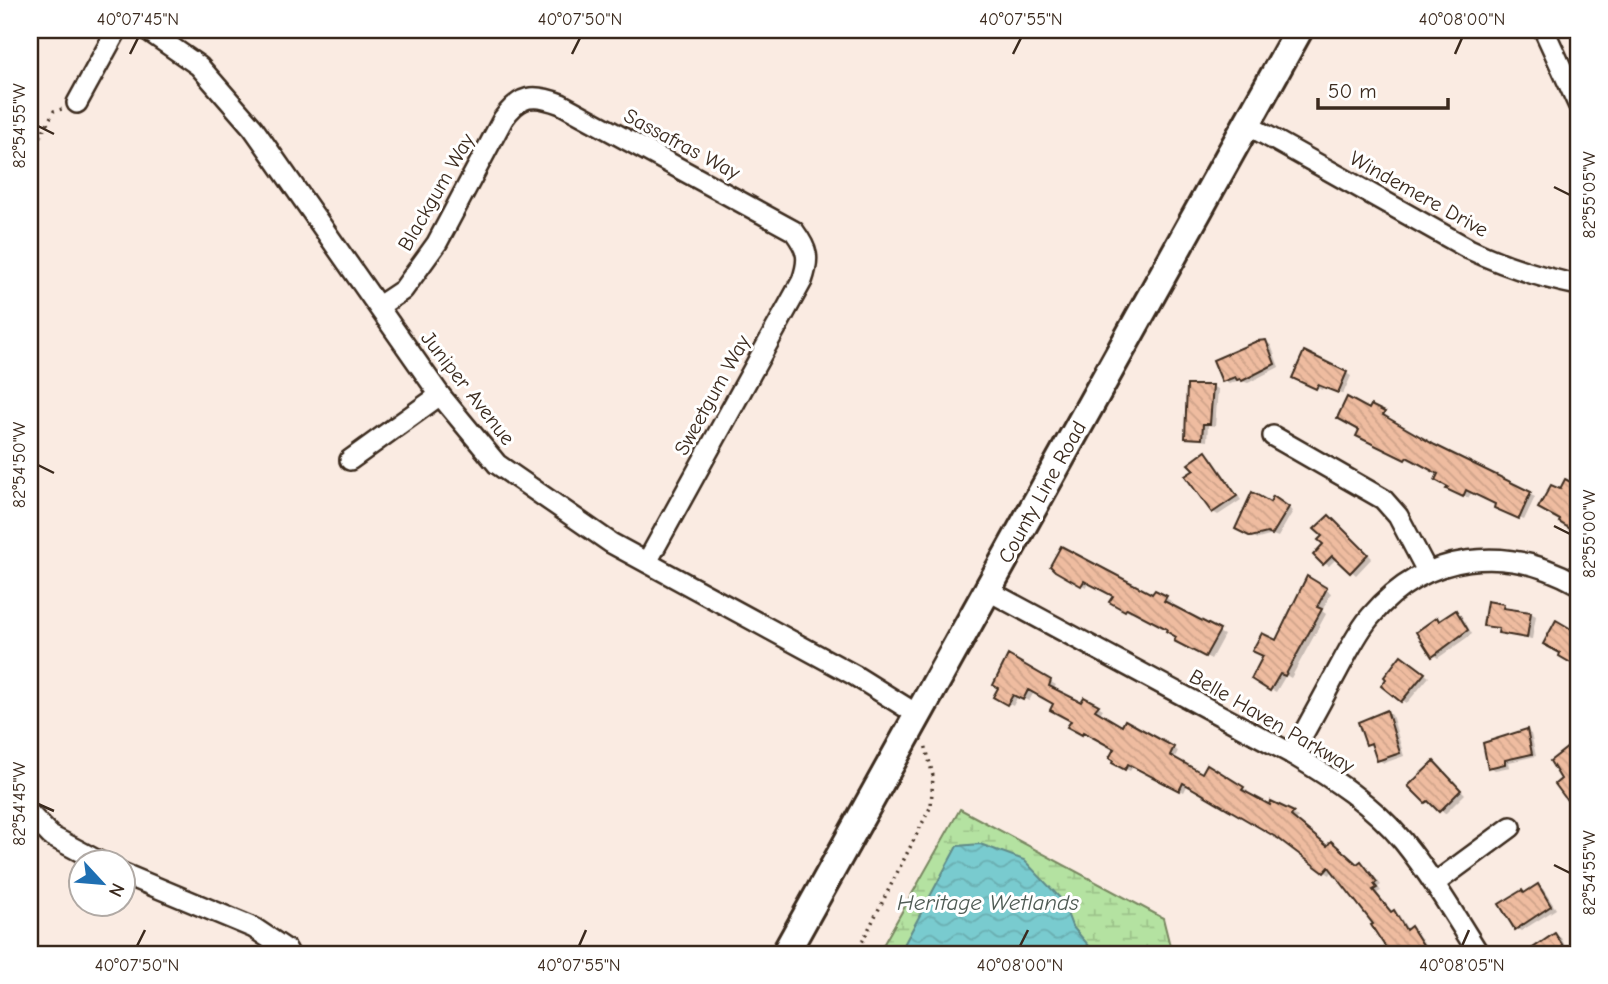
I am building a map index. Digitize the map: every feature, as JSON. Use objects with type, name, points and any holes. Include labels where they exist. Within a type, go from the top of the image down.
[{"type":"main road","name":"County Line Road","points":[[785,954],[1299,30]]},
{"type":"street","points":[[77,103],[117,30]]},
{"type":"street","name":"Juniper Avenue","points":[[147,30],[199,66],[253,128],[440,395],[497,464],[611,543],[854,676],[918,715]]},
{"type":"street","points":[[1544,30],[1578,104]]},
{"type":"street","name":"Blackgum Way","points":[[379,306],[403,290],[437,243],[503,119],[513,106],[528,98]]},
{"type":"street","name":"Sassafras Way","points":[[528,98],[545,98],[561,104],[777,220],[794,231],[806,247]]},
{"type":"street","name":"Windemere Drive","points":[[1246,124],[1504,265],[1578,285]]},
{"type":"street","name":"Sweetgum Way","points":[[647,562],[802,281],[808,264],[806,247]]},
{"type":"street","points":[[350,460],[440,395]]},
{"type":"street","points":[[1273,436],[1383,499],[1398,516],[1427,572]]},
{"type":"street","points":[[1292,754],[1371,616],[1395,593],[1427,572],[1462,562],[1503,559],[1546,568],[1578,584]]},
{"type":"street","name":"Belle Haven Parkway","points":[[988,590],[1292,754],[1366,804],[1401,839],[1435,883],[1479,954]]},
{"type":"street","points":[[30,814],[51,836],[74,848]]},
{"type":"street","points":[[1435,883],[1511,827]]},
{"type":"street","points":[[136,879],[254,928],[289,954]]},
{"type":"path","points":[[30,155],[54,111],[77,103]]},
{"type":"path","points":[[856,954],[931,806],[933,776],[918,715]]},
{"type":"green space","points":[[960,809],[1163,918],[1172,954],[878,954]]},
{"type":"water","name":"Heritage Wetlands","points":[[980,844],[1024,860],[1062,900],[1072,926],[1096,954],[899,954],[957,846]]},
{"type":"building","points":[[1266,340],[1275,364],[1242,381],[1235,377],[1222,382],[1213,360],[1257,341]]},
{"type":"building","points":[[1304,351],[1347,372],[1338,393],[1318,385],[1316,389],[1292,378]]},
{"type":"building","points":[[1187,385],[1213,385],[1210,424],[1203,424],[1202,439],[1185,438]]},
{"type":"building","points":[[1347,397],[1369,409],[1371,405],[1385,412],[1383,415],[1435,445],[1531,492],[1519,519],[1494,508],[1495,504],[1466,490],[1463,497],[1446,489],[1448,487],[1435,480],[1438,474],[1407,457],[1405,460],[1356,436],[1359,430],[1337,418]]},
{"type":"building","points":[[1206,451],[1237,496],[1212,513],[1185,476],[1194,470],[1188,464]]},
{"type":"building","points":[[1565,479],[1578,486],[1573,503],[1578,506],[1578,524],[1574,531],[1538,508],[1551,485],[1560,489]]},
{"type":"building","points":[[1252,492],[1270,502],[1273,496],[1289,507],[1272,535],[1267,533],[1251,537],[1235,529]]},
{"type":"building","points":[[1329,515],[1368,554],[1350,573],[1332,556],[1323,565],[1313,555],[1323,544],[1318,540],[1322,536],[1314,529]]},
{"type":"building","points":[[1061,546],[1152,594],[1155,590],[1167,596],[1164,601],[1220,630],[1205,657],[1174,641],[1176,637],[1166,631],[1167,629],[1127,608],[1125,611],[1109,602],[1113,596],[1084,581],[1081,586],[1055,571],[1050,566]]},
{"type":"building","points":[[1307,576],[1327,588],[1317,607],[1322,609],[1285,676],[1280,674],[1270,691],[1251,679],[1263,656],[1252,651],[1262,633],[1276,640]]},
{"type":"building","points":[[1487,601],[1504,604],[1503,608],[1531,612],[1527,638],[1498,633],[1499,628],[1483,626]]},
{"type":"building","points":[[1456,610],[1468,630],[1432,657],[1416,632],[1437,617],[1439,621]]},
{"type":"building","points":[[1556,620],[1578,633],[1578,667],[1543,644]]},
{"type":"building","points":[[1008,655],[1051,680],[1049,686],[1081,702],[1084,697],[1099,705],[1095,710],[1122,726],[1125,720],[1174,747],[1170,755],[1202,773],[1207,764],[1244,787],[1242,790],[1270,805],[1271,801],[1294,812],[1291,816],[1327,846],[1331,841],[1357,864],[1361,861],[1377,882],[1374,884],[1377,888],[1373,890],[1391,912],[1394,910],[1406,930],[1411,926],[1425,948],[1414,954],[1390,954],[1371,925],[1373,924],[1329,867],[1324,873],[1279,839],[1183,783],[1179,791],[1128,764],[1125,770],[1112,763],[1113,760],[1109,758],[1114,749],[1083,732],[1082,735],[1067,727],[1071,721],[1050,710],[1053,704],[1028,690],[1023,700],[1013,695],[1007,705],[993,697],[998,688],[993,685]]},
{"type":"building","points":[[1401,655],[1425,673],[1401,702],[1381,686],[1386,679],[1384,677]]},
{"type":"building","points":[[1387,710],[1400,753],[1377,761],[1371,743],[1366,745],[1358,722]]},
{"type":"building","points":[[1527,729],[1532,754],[1505,760],[1505,764],[1488,768],[1483,743]]},
{"type":"building","points":[[1568,747],[1578,760],[1578,815],[1555,784],[1561,779],[1550,761]]},
{"type":"building","points":[[1434,761],[1461,790],[1439,812],[1428,801],[1425,803],[1408,786]]},
{"type":"building","points":[[1538,884],[1551,906],[1515,930],[1499,904]]},
{"type":"building","points":[[1555,933],[1568,954],[1524,954]]}]
